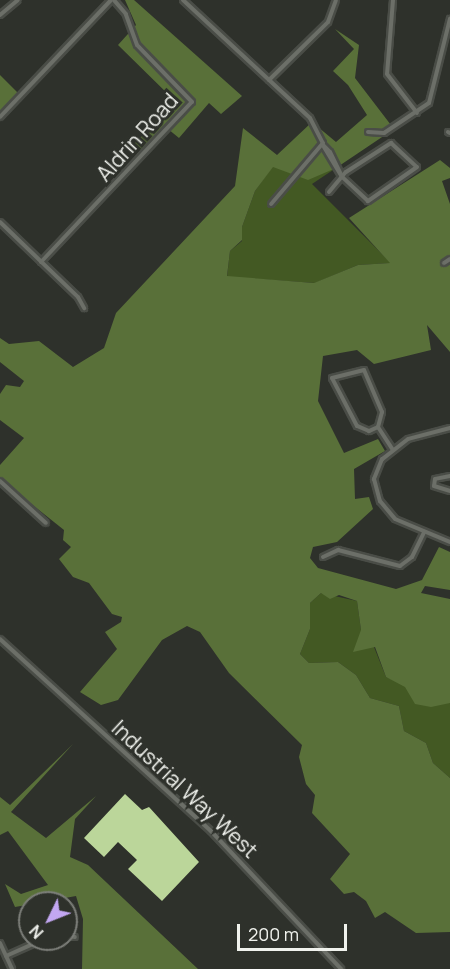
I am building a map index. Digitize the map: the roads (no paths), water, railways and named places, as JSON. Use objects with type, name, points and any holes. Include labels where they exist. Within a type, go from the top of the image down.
[{"type":"street","points":[[0,15],[18,0]]},
{"type":"street","points":[[0,117],[112,0]]},
{"type":"street","name":"Aldrin Road","points":[[41,262],[192,102],[137,45],[126,14],[112,0]]},
{"type":"street","points":[[183,0],[312,120],[323,146],[342,177],[368,201],[417,167],[393,143],[342,177],[328,192]]},
{"type":"street","points":[[269,80],[328,22],[336,0]]},
{"type":"street","points":[[393,0],[387,74],[417,113]]},
{"type":"street","points":[[368,132],[384,133],[417,113],[434,93],[450,19]]},
{"type":"street","points":[[272,204],[292,176],[323,146]]},
{"type":"street","points":[[0,222],[84,308]]},
{"type":"street","points":[[444,263],[450,259]]},
{"type":"street","points":[[378,427],[369,431],[357,426],[332,378],[361,369],[366,373],[382,412],[378,427],[393,450]]},
{"type":"street","points":[[450,428],[413,437],[393,450],[376,468],[378,496],[395,519],[450,542]]},
{"type":"street","points":[[450,476],[435,479],[434,486],[450,491]]},
{"type":"street","points":[[0,481],[46,523]]},
{"type":"street","points":[[323,557],[338,550],[400,566],[412,558],[424,532]]},
{"type":"street","name":"Industrial Way West","points":[[0,639],[211,831],[341,969]]},
{"type":"street","points":[[0,943],[12,969]]},
{"type":"street","points":[[6,956],[18,951]]}]
